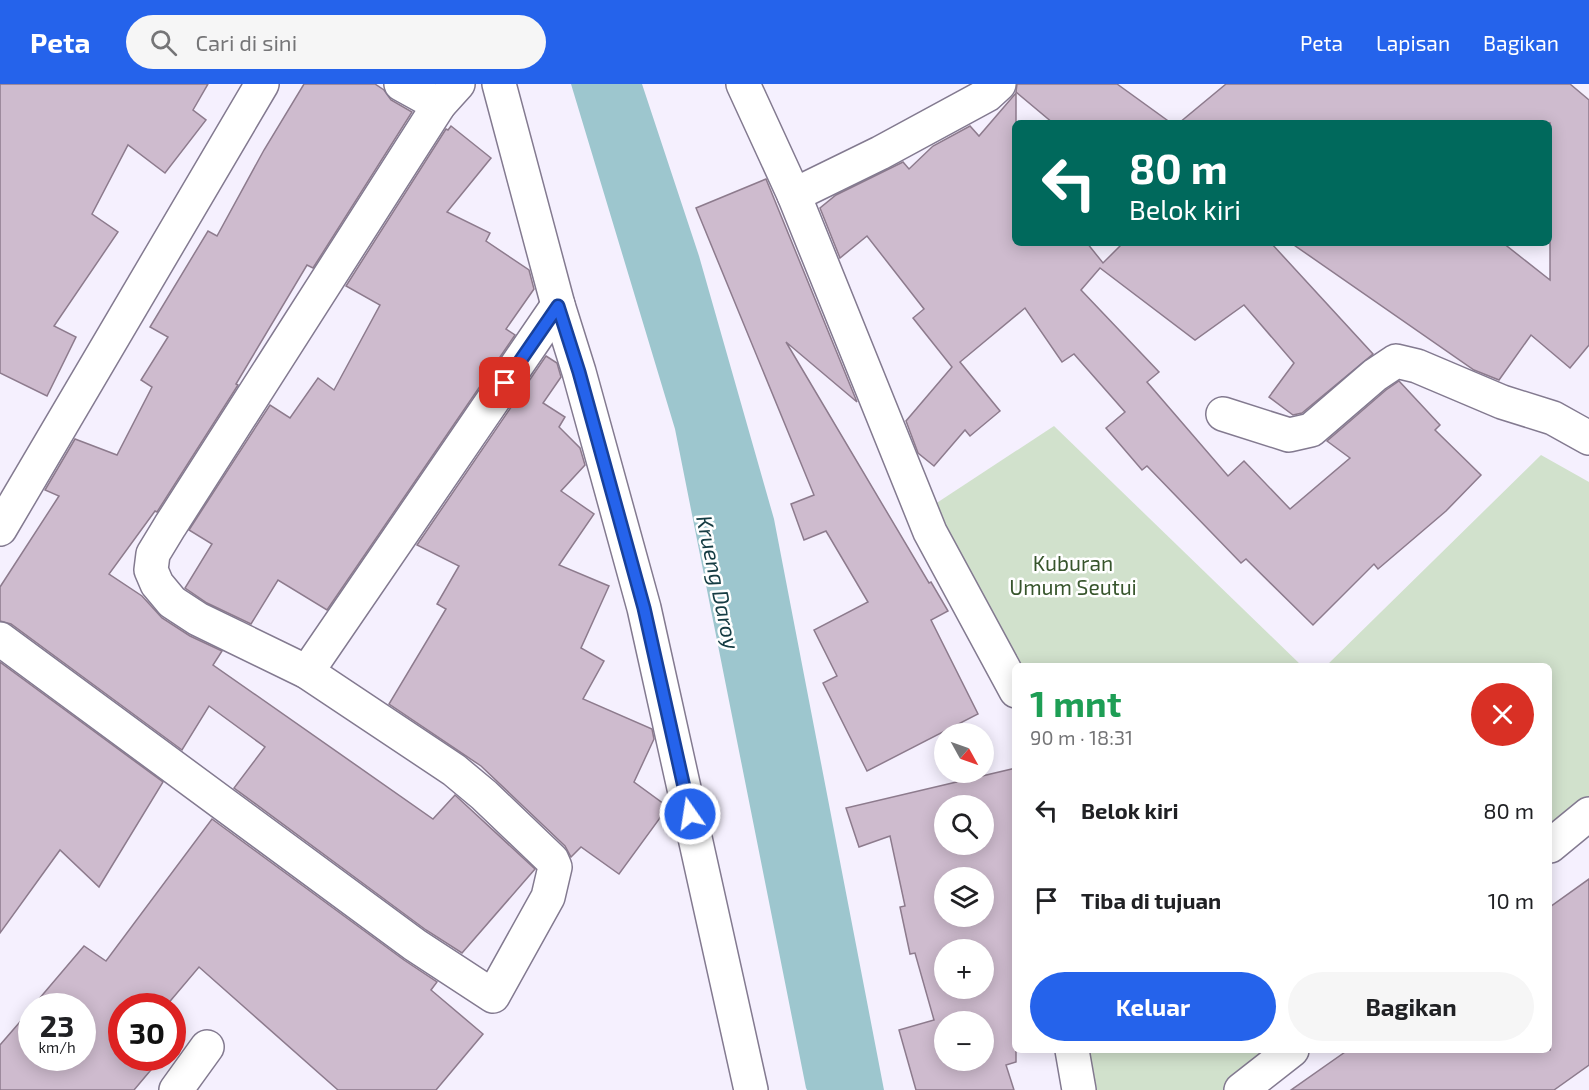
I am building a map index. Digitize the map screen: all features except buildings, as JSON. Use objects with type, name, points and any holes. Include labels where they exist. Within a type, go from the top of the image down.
[{"type":"street","points":[[0,529],[262,84]]},
{"type":"street","points":[[0,639],[415,945],[494,996],[548,897],[555,867],[552,860],[484,795],[454,770],[307,672],[198,619],[172,602],[157,584],[151,570],[153,554],[448,94],[401,84]]},
{"type":"street","points":[[499,84],[558,306],[579,372],[644,608],[751,1090]]},
{"type":"street","points":[[742,84],[794,195],[930,532],[1012,684]]},
{"type":"street","points":[[794,195],[880,153],[987,95],[999,84]]},
{"type":"street","points":[[307,672],[558,306]]},
{"type":"street","points":[[1223,414],[1289,435],[1311,430],[1375,375],[1396,361],[1418,366],[1502,402],[1553,418],[1589,438]]},
{"type":"street","points":[[1552,844],[1589,814]]},
{"type":"street","points":[[176,1090],[207,1047]]},
{"type":"street","points":[[1073,1053],[1079,1090]]},
{"type":"street","points":[[1241,1090],[1288,1053]]},
{"type":"green space","name":"Kuburan Umum Seutui","points":[[1054,426],[1299,663],[1018,663],[929,508]]},
{"type":"green space","points":[[1541,455],[1589,482],[1589,832],[1552,861],[1552,663],[1329,663]]},
{"type":"green space","points":[[1090,1053],[1309,1053],[1262,1090],[1097,1090]]},
{"type":"water","name":"Krueng Daroy","points":[[571,84],[642,84],[699,256],[774,519],[884,1090],[807,1090],[806,1088],[675,429]]},
{"type":"route","points":[[505,383],[558,306],[579,372],[644,608],[690,814]]}]
